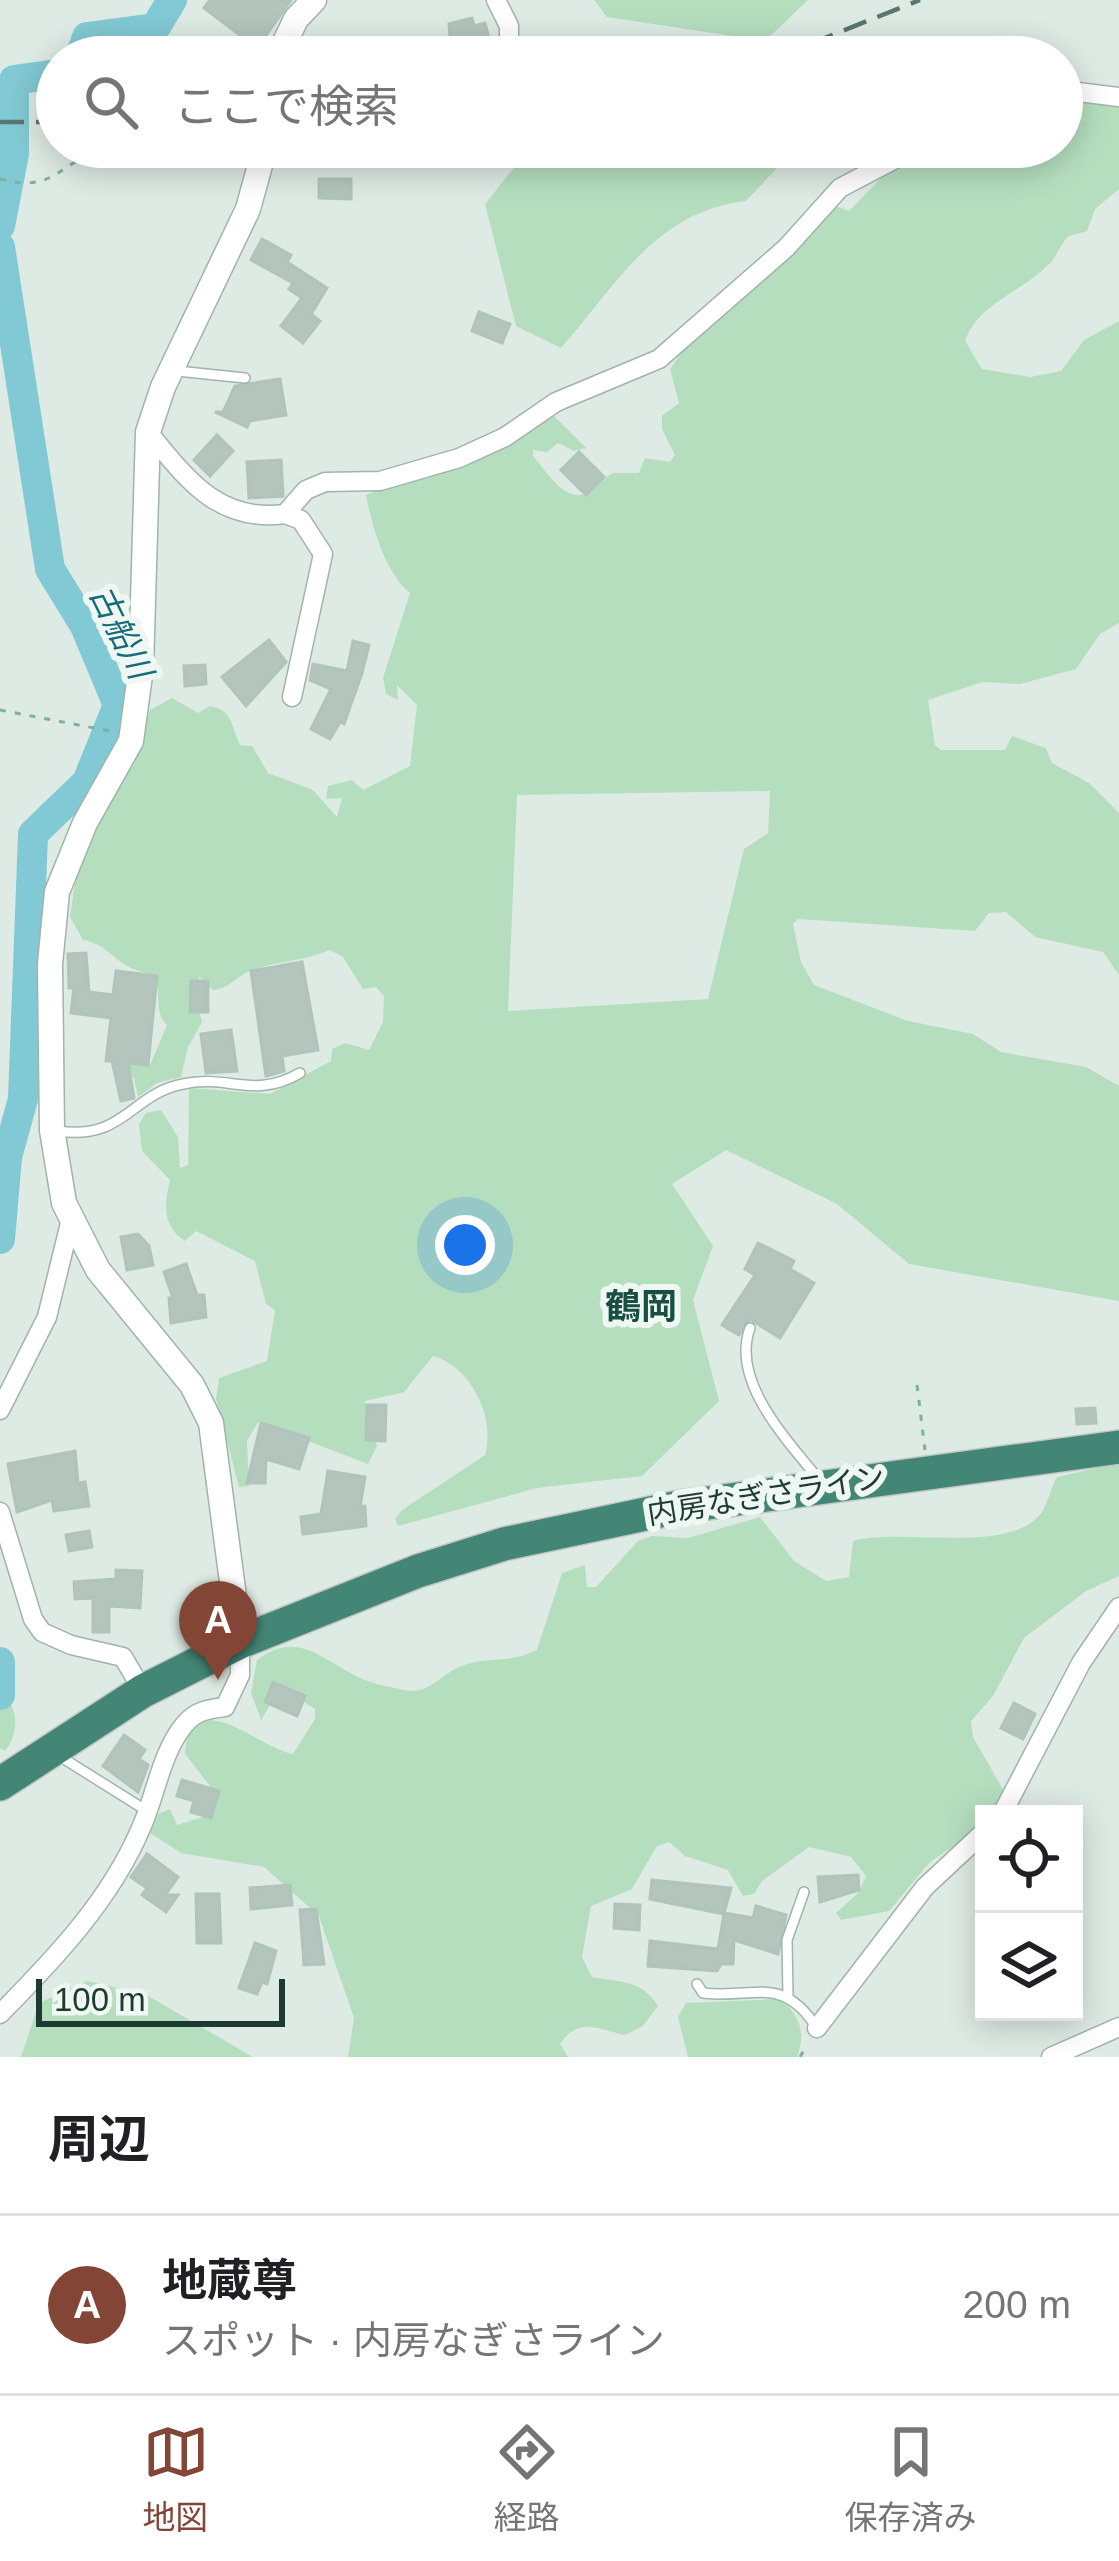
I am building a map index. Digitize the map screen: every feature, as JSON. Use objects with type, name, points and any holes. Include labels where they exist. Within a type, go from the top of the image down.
[{"type":"highway","name":"内房なぎさライン","points":[[0,1761],[138,1683],[239,1633],[418,1571],[591,1523],[927,1470],[1119,1447]]},
{"type":"highway","name":"内房なぎさライン","points":[[0,1784],[138,1683]]},
{"type":"street","points":[[288,36],[314,0]]},
{"type":"street","points":[[496,0],[509,36]]},
{"type":"street","points":[[1083,93],[1119,97]]},
{"type":"street","points":[[0,2014],[69,1943],[148,1811],[175,1738],[188,1719],[202,1710],[225,1707],[235,1694],[239,1633],[212,1423],[192,1384],[98,1270],[70,1223],[52,1130],[52,927],[57,892],[85,823],[130,741],[141,668],[148,432],[171,371],[224,267],[259,168]]},
{"type":"street","points":[[148,432],[197,489],[250,519],[285,514],[306,490],[325,482],[380,481],[459,458],[506,437],[556,402],[659,359],[786,248],[840,188],[878,168]]},
{"type":"street","points":[[285,514],[314,534],[323,554],[292,698]]},
{"type":"street","points":[[0,1410],[47,1317],[70,1223]]},
{"type":"street","points":[[0,1511],[33,1619],[42,1632],[123,1657],[138,1683]]},
{"type":"street","points":[[1007,1805],[1081,1663],[1119,1606]]},
{"type":"street","points":[[817,2028],[926,1887],[975,1841]]},
{"type":"street","points":[[1051,2057],[1119,2027]]},
{"type":"lane","points":[[171,371],[245,378]]},
{"type":"lane","points":[[52,1130],[105,1130],[178,1084],[219,1082],[254,1090],[300,1073]]},
{"type":"lane","points":[[750,1328],[747,1358],[762,1401],[824,1485]]},
{"type":"lane","points":[[50,1751],[148,1811]]},
{"type":"lane","points":[[788,1997],[787,1940],[804,1892]]},
{"type":"lane","points":[[697,1984],[703,1993],[761,1990],[788,1997],[817,2028]]},
{"type":"path","points":[[0,179],[23,185],[49,182],[67,168]]},
{"type":"path","points":[[0,710],[118,733]]},
{"type":"path","points":[[917,1385],[927,1470]]},
{"type":"green space","points":[[594,0],[808,0],[770,36],[732,36],[607,17]]},
{"type":"green space","points":[[1083,99],[1119,106],[1119,189],[1095,209],[1087,231],[1069,236],[1047,266],[980,317],[965,341],[982,369],[1030,377],[1061,371],[1084,340],[1119,321],[1119,623],[1100,634],[1076,669],[1020,684],[983,682],[928,700],[935,745],[941,750],[1005,750],[1012,736],[1046,748],[1052,763],[1089,783],[1119,813],[1119,975],[1103,952],[1035,937],[1006,912],[989,913],[975,931],[798,919],[793,924],[801,962],[814,985],[908,1021],[973,1034],[1001,1052],[1086,1067],[1119,1086],[1119,1301],[909,1264],[837,1204],[726,1150],[672,1184],[713,1246],[693,1300],[719,1401],[642,1476],[537,1488],[398,1526],[395,1519],[402,1510],[485,1455],[487,1425],[477,1395],[459,1371],[433,1356],[404,1392],[365,1401],[377,1446],[368,1464],[258,1422],[247,1441],[249,1486],[239,1487],[216,1399],[219,1378],[267,1361],[275,1310],[266,1304],[255,1261],[196,1231],[185,1241],[172,1229],[166,1206],[170,1180],[142,1151],[139,1124],[146,1113],[161,1110],[178,1137],[180,1168],[188,1165],[189,1088],[270,1094],[331,1061],[332,1049],[345,1043],[369,1050],[383,1022],[384,996],[376,987],[363,989],[343,957],[330,950],[255,969],[219,989],[213,990],[200,977],[193,988],[202,1022],[188,1047],[181,1077],[157,1083],[138,1097],[134,1078],[117,1063],[150,1065],[167,1025],[160,1014],[155,975],[130,967],[83,940],[70,917],[76,876],[116,786],[134,765],[150,710],[172,698],[198,713],[210,706],[223,711],[240,745],[252,746],[268,773],[313,790],[337,817],[342,798],[326,799],[328,786],[352,780],[363,790],[410,766],[417,705],[397,685],[398,700],[386,694],[383,678],[410,593],[387,561],[366,495],[549,411],[586,448],[574,451],[558,443],[547,452],[533,450],[533,456],[565,491],[581,495],[613,473],[639,473],[645,458],[670,462],[675,455],[662,429],[662,416],[679,403],[670,369],[692,338],[836,206],[849,211],[891,168],[1083,168]],"holes":[[[770,791],[768,833],[744,849],[708,999],[508,1011],[517,795]]]},
{"type":"green space","points":[[514,168],[777,168],[746,201],[687,219],[663,235],[621,276],[561,348],[516,326],[485,204]]},
{"type":"green space","points":[[1119,1463],[1119,1576],[1086,1591],[1024,1638],[993,1696],[971,1721],[973,1737],[1004,1791],[1000,1805],[975,1805],[975,1832],[930,1862],[889,1911],[841,1920],[836,1913],[858,1893],[866,1876],[851,1857],[809,1847],[762,1881],[754,1894],[743,1896],[728,1870],[685,1856],[669,1842],[657,1846],[632,1889],[591,1906],[582,1957],[592,1977],[637,1987],[658,2006],[643,2026],[625,2035],[589,2027],[574,2030],[560,2044],[568,2057],[348,2057],[354,2018],[319,1916],[264,1867],[181,1853],[150,1833],[158,1814],[170,1809],[177,1825],[203,1817],[210,1786],[185,1754],[190,1733],[199,1722],[228,1724],[293,1754],[315,1719],[315,1709],[291,1694],[276,1695],[261,1720],[251,1693],[257,1660],[273,1651],[301,1648],[372,1682],[419,1690],[465,1665],[537,1650],[562,1573],[585,1565],[587,1587],[596,1587],[638,1541],[652,1536],[688,1538],[760,1517],[794,1561],[826,1581],[849,1577],[853,1541],[980,1537],[1027,1525],[1042,1512],[1057,1477]]},
{"type":"green space","points":[[0,1691],[11,1704],[15,1720],[5,1751],[0,1748]]},
{"type":"green space","points":[[87,1981],[143,1993],[253,2057],[21,2057],[39,2003]]},
{"type":"green space","points":[[782,1999],[800,2026],[797,2057],[688,2057],[678,2017],[686,2003]]},
{"type":"building","points":[[210,0],[291,0],[266,36],[241,36],[204,8]]},
{"type":"building","points":[[472,18],[474,26],[485,23],[488,36],[450,36],[449,24]]},
{"type":"building","points":[[319,179],[351,179],[351,199],[319,198]]},
{"type":"building","points":[[262,239],[291,255],[287,262],[327,288],[311,314],[320,321],[303,343],[281,326],[302,298],[289,289],[293,283],[251,260]]},
{"type":"building","points":[[479,312],[510,324],[502,343],[472,331]]},
{"type":"building","points":[[280,379],[286,415],[250,421],[247,427],[215,412],[223,412],[235,386]]},
{"type":"building","points":[[217,435],[233,451],[210,476],[194,460]]},
{"type":"building","points":[[579,452],[604,477],[586,495],[561,470]]},
{"type":"building","points":[[281,460],[283,496],[249,498],[247,462]]},
{"type":"building","points":[[269,640],[286,662],[246,706],[222,677]]},
{"type":"building","points":[[353,641],[369,645],[344,724],[340,722],[330,739],[311,729],[331,689],[310,680],[313,664],[347,671]]},
{"type":"building","points":[[205,665],[206,684],[185,686],[184,666]]},
{"type":"building","points":[[86,953],[89,992],[113,995],[116,971],[157,976],[148,1065],[128,1063],[134,1098],[121,1101],[112,1061],[106,1061],[111,1018],[71,1013],[74,988],[69,988],[68,954]]},
{"type":"building","points":[[302,962],[318,1050],[282,1056],[284,1071],[266,1076],[251,971]]},
{"type":"building","points":[[191,981],[208,981],[208,1012],[190,1012]]},
{"type":"building","points":[[231,1030],[237,1071],[206,1073],[201,1034]]},
{"type":"building","points":[[138,1234],[149,1246],[153,1265],[127,1270],[121,1237]]},
{"type":"building","points":[[758,1243],[794,1261],[790,1269],[814,1283],[780,1338],[750,1319],[739,1335],[722,1325],[755,1275],[745,1269]]},
{"type":"building","points":[[186,1264],[197,1295],[204,1295],[206,1317],[171,1323],[169,1298],[173,1298],[164,1272]]},
{"type":"building","points":[[367,1405],[386,1405],[385,1441],[366,1440]]},
{"type":"building","points":[[1095,1408],[1096,1423],[1077,1424],[1076,1409]]},
{"type":"building","points":[[261,1423],[309,1438],[299,1469],[266,1459],[265,1483],[247,1483]]},
{"type":"building","points":[[75,1451],[78,1483],[85,1482],[89,1506],[54,1511],[52,1500],[17,1512],[8,1464]]},
{"type":"building","points":[[328,1471],[365,1477],[360,1507],[365,1506],[366,1526],[303,1534],[301,1517],[321,1514]]},
{"type":"building","points":[[89,1531],[92,1547],[69,1551],[66,1535]]},
{"type":"building","points":[[116,1570],[142,1571],[140,1608],[109,1606],[109,1632],[93,1632],[93,1598],[75,1599],[74,1582],[116,1579]]},
{"type":"building","points":[[273,1682],[305,1696],[297,1716],[265,1702]]},
{"type":"building","points":[[1014,1703],[1035,1714],[1023,1739],[1001,1728]]},
{"type":"building","points":[[124,1735],[145,1750],[139,1759],[148,1765],[138,1792],[103,1766]]},
{"type":"building","points":[[182,1780],[219,1791],[211,1818],[191,1812],[194,1801],[177,1796]]},
{"type":"building","points":[[147,1854],[178,1877],[165,1895],[178,1895],[166,1912],[142,1895],[147,1888],[131,1877]]},
{"type":"building","points":[[858,1875],[859,1890],[820,1902],[818,1877]]},
{"type":"building","points":[[652,1880],[731,1888],[724,1913],[753,1918],[756,1906],[786,1915],[778,1954],[734,1940],[733,1964],[721,1964],[717,1971],[648,1966],[650,1941],[718,1949],[724,1914],[650,1899]]},
{"type":"building","points":[[290,1885],[292,1905],[251,1909],[250,1888]]},
{"type":"building","points":[[196,1894],[219,1894],[221,1943],[197,1943]]},
{"type":"building","points":[[615,1904],[640,1905],[639,1930],[614,1928]]},
{"type":"building","points":[[316,1909],[324,1964],[304,1965],[300,1910]]},
{"type":"building","points":[[255,1943],[276,1951],[267,1984],[262,1982],[257,1994],[239,1988]]},
{"type":"waterway","name":"古船川","points":[[95,36],[155,28],[172,0]]},
{"type":"waterway","name":"古船川","points":[[0,226],[14,154],[14,80],[36,77]]},
{"type":"waterway","name":"古船川","points":[[0,247],[50,569],[85,626],[118,705],[87,782],[33,834],[23,1099],[7,1157],[0,1239]]},
{"type":"waterway","name":"古船川","points":[[0,1662],[0,1695]]},
{"type":"railway","points":[[830,36],[920,0]]},
{"type":"railway","points":[[0,122],[36,122]]},
{"type":"place","name":"地蔵尊","points":[[218,1680]]},
{"type":"district","name":"鶴岡","points":[[641,1306]]}]
